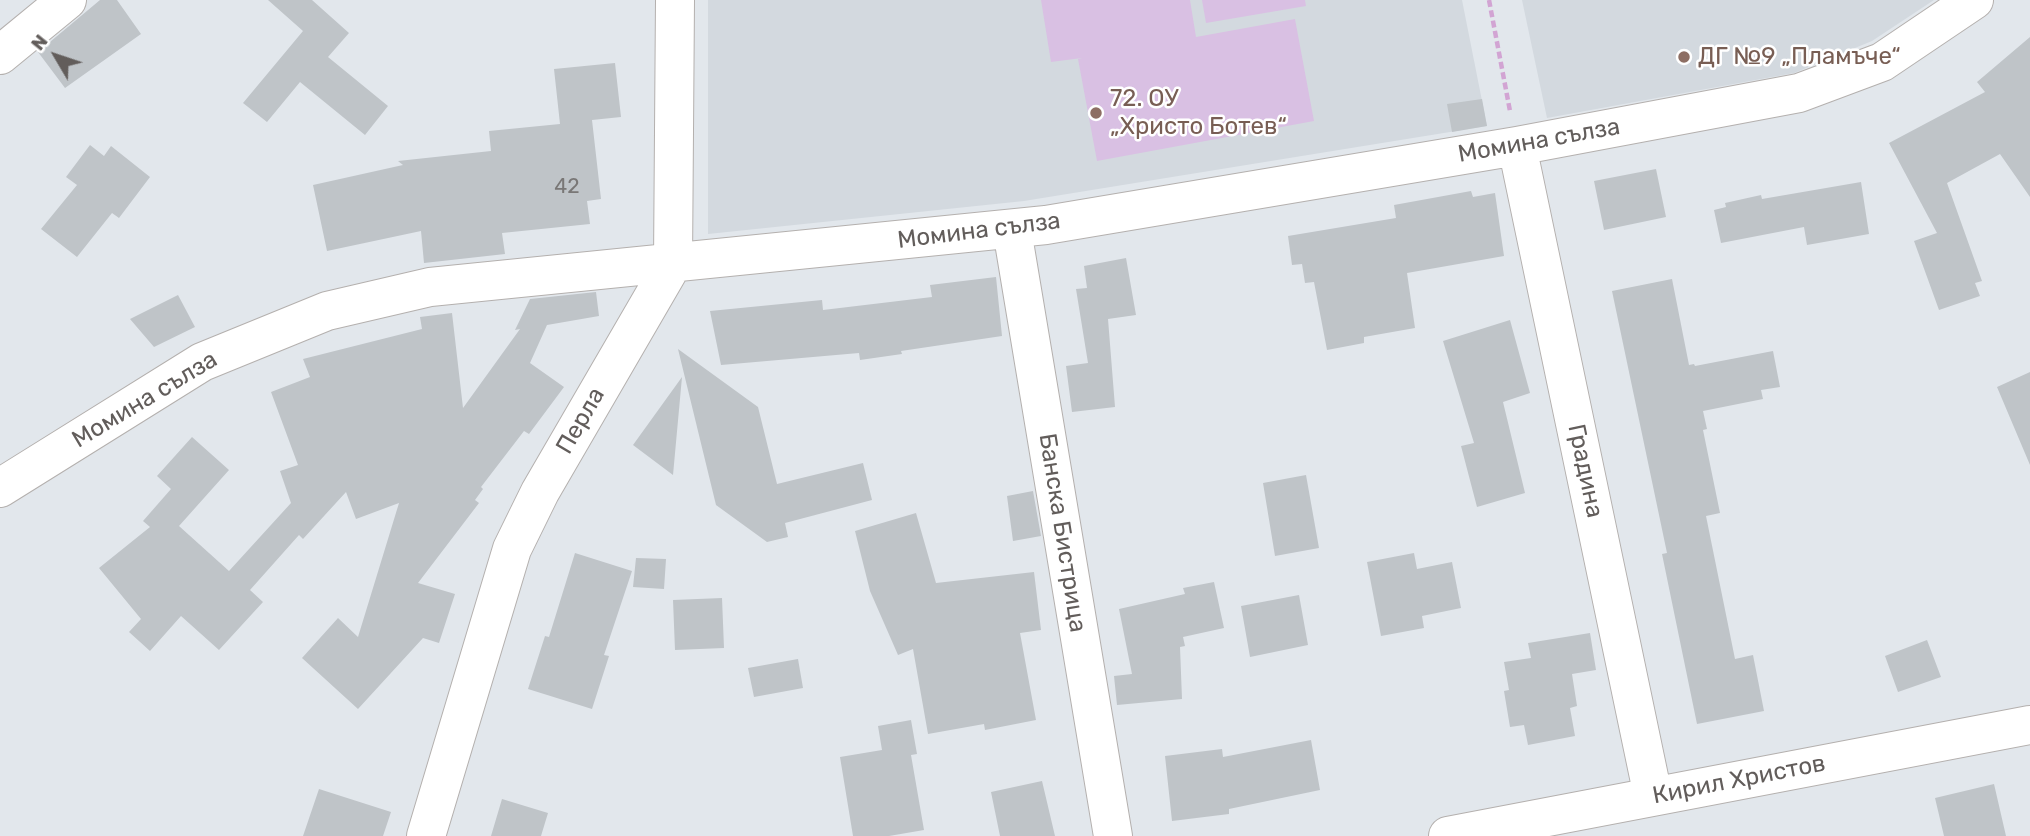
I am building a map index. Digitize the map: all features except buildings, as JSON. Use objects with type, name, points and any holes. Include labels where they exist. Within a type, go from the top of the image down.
[{"type":"street","points":[[0,55],[66,0]]},
{"type":"street","name":"Перла","points":[[426,836],[512,549],[540,492],[673,263],[675,0]]},
{"type":"street","name":"Момина сълза","points":[[0,488],[202,362],[327,311],[430,287],[1012,230],[1517,146],[1799,93],[1882,62],[1974,0]]},
{"type":"street","name":"Градина","points":[[1517,146],[1653,796]]},
{"type":"street","name":"Банска Бистрица","points":[[1012,230],[1113,836]]},
{"type":"street","name":"Кирил Христов","points":[[1448,836],[2030,725]]},
{"type":"path","points":[[1489,0],[1517,146]]},
{"type":"shaded area","name":"72. ОУ „Христо Ботев“","points":[[708,0],[1462,0],[1487,126],[1024,201],[708,234]]},
{"type":"shaded area","points":[[1041,0],[1190,0],[1196,37],[1295,19],[1314,121],[1097,161],[1078,59],[1082,58],[1051,62]]},
{"type":"shaded area","points":[[1202,0],[1305,0],[1306,6],[1206,23]]},
{"type":"shaded area","name":"ДГ №9 „Пламъче“","points":[[1522,0],[1934,0],[1872,41],[1794,73],[1547,118]]},
{"type":"place","name":"ДГ №9 „Пламъче“","points":[[1684,57]]},
{"type":"place","name":"72. ОУ „Христо Ботев“","points":[[1096,113]]}]
